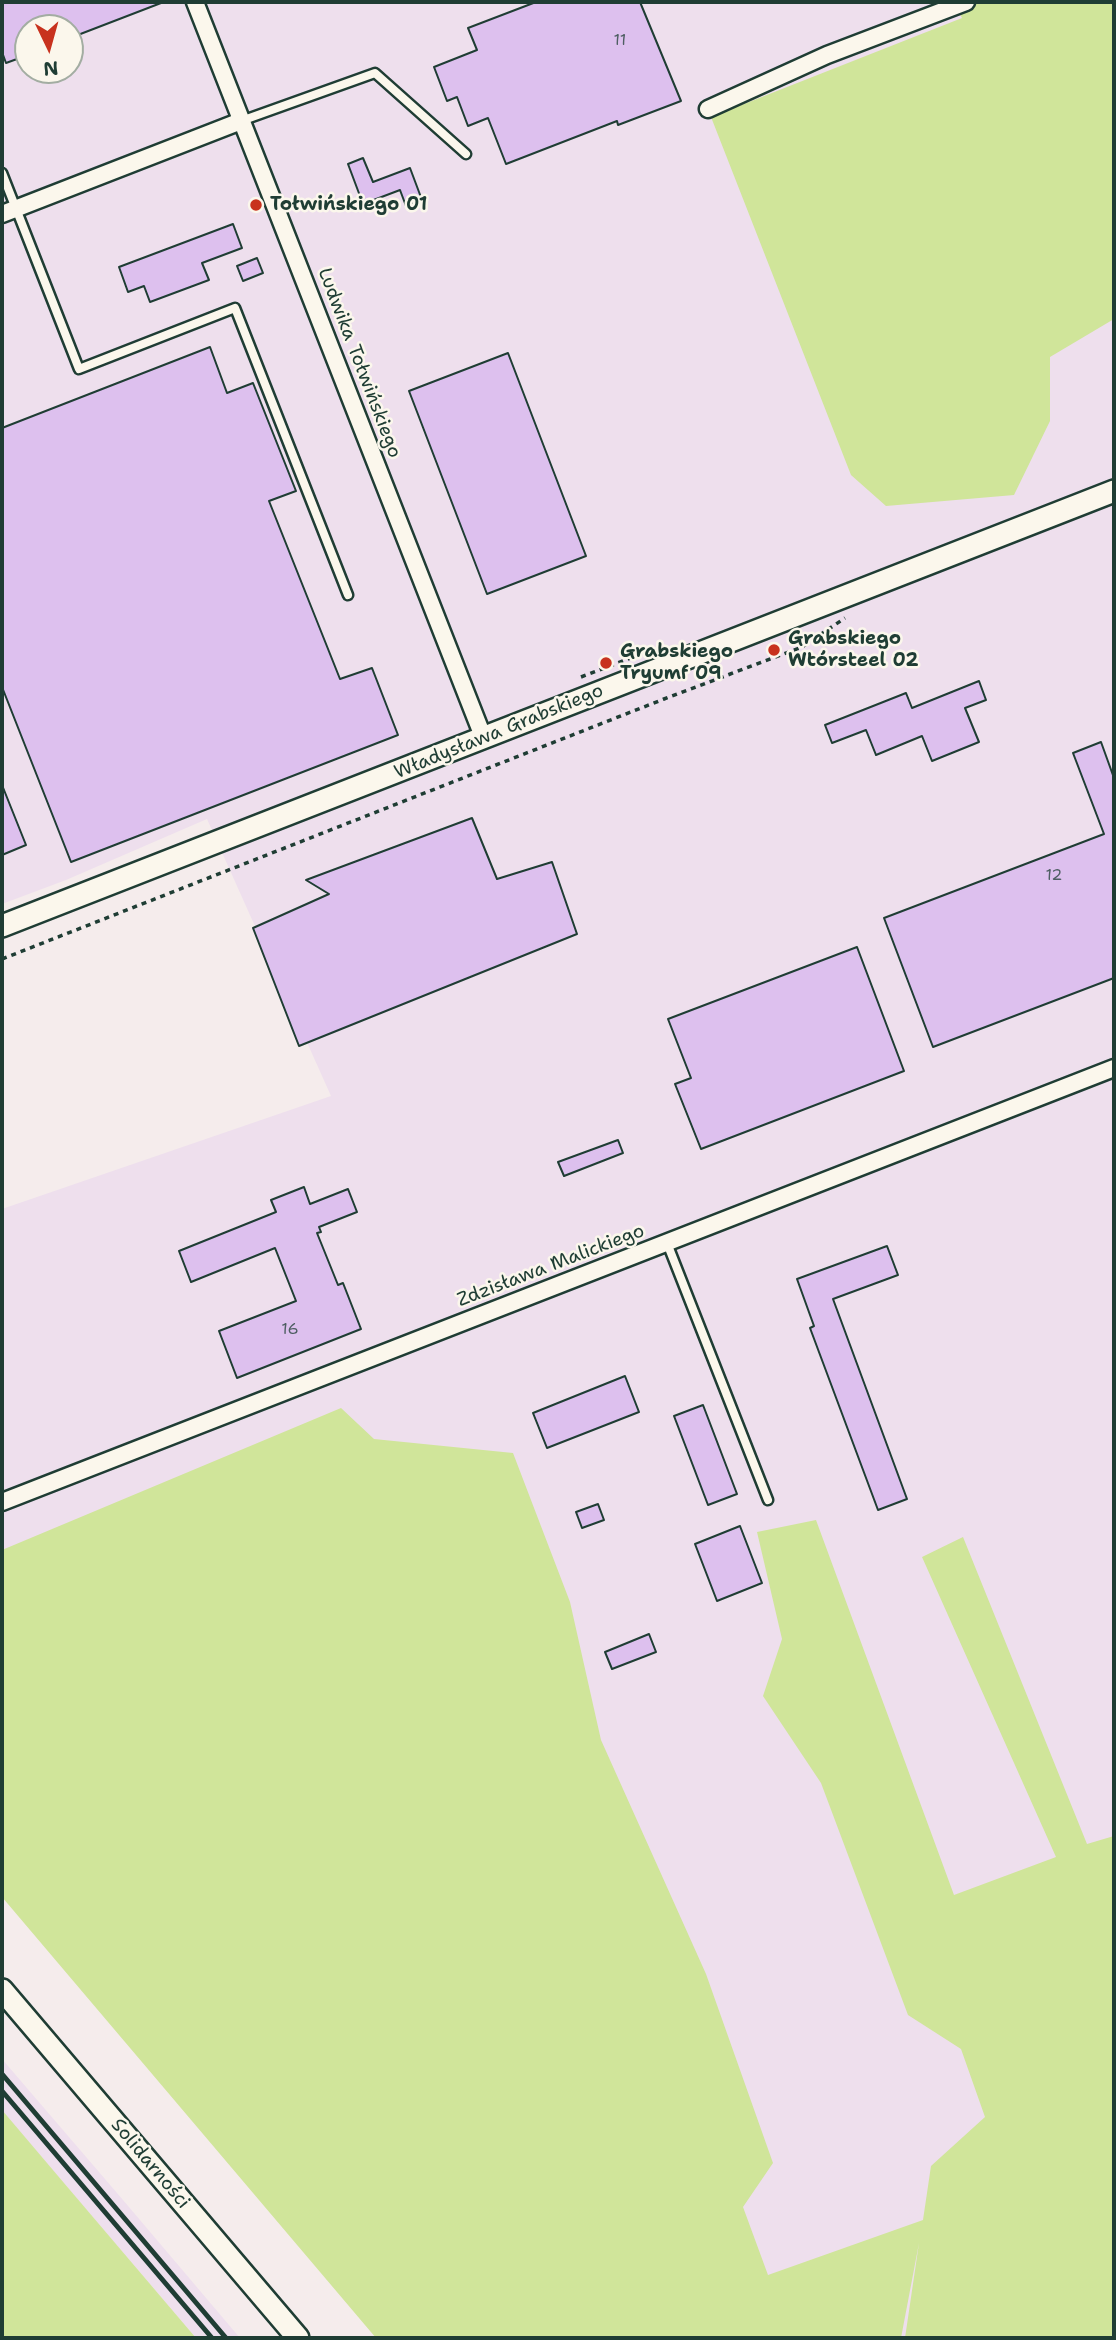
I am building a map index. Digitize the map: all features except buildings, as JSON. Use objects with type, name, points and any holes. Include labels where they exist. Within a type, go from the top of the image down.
[{"type":"street","name":"Ludwika Tołwińskiego","points":[[195,2],[484,739]]},
{"type":"street","points":[[708,109],[827,55],[966,2]]},
{"type":"street","points":[[9,211],[241,121]]},
{"type":"street","name":"Władysława Grabskiego","points":[[2,926],[1114,491]]},
{"type":"street","name":"Zdzisława Malickiego","points":[[2,1502],[1114,1068]]},
{"type":"street","name":"Solidarności","points":[[2,1990],[298,2338]]},
{"type":"lane","points":[[241,121],[375,73],[466,154]]},
{"type":"lane","points":[[2,173],[9,211],[79,369],[235,307],[348,595]]},
{"type":"lane","points":[[667,1243],[768,1500]]},
{"type":"path","points":[[2,959],[664,699]]},
{"type":"shaded area","points":[[2,2],[1114,2],[1114,2338],[799,2338],[2,1548],[2,1209],[331,1096],[207,819],[66,880],[2,904]]},
{"type":"shaded area","points":[[2,2059],[240,2338],[196,2338],[2,2111]]},
{"type":"green space","points":[[953,2],[1114,2],[1114,319],[1050,357],[1050,421],[1014,495],[886,506],[851,475],[711,117],[962,18]]},
{"type":"green space","points":[[341,1408],[374,1439],[513,1453],[570,1602],[601,1740],[706,1974],[773,2163],[743,2207],[768,2275],[923,2220],[931,2166],[985,2117],[961,2049],[908,2015],[821,1783],[763,1696],[782,1639],[757,1532],[816,1520],[954,1895],[1056,1857],[922,1557],[963,1537],[1087,1844],[1114,1836],[1114,2338],[905,2338],[919,2243],[901,2338],[376,2338],[2,1897],[2,1550]]},
{"type":"green space","points":[[2,2110],[64,2183],[196,2338],[2,2338]]},
{"type":"railway","points":[[2,2074],[226,2338]]},
{"type":"railway","points":[[2,2091],[212,2338]]},
{"type":"place","name":"Tołwińskiego 01","points":[[256,205]]},
{"type":"place","name":"Grabskiego Wtórsteel 02","points":[[774,650]]},
{"type":"place","name":"Grabskiego Tryumf 09","points":[[606,663]]}]
